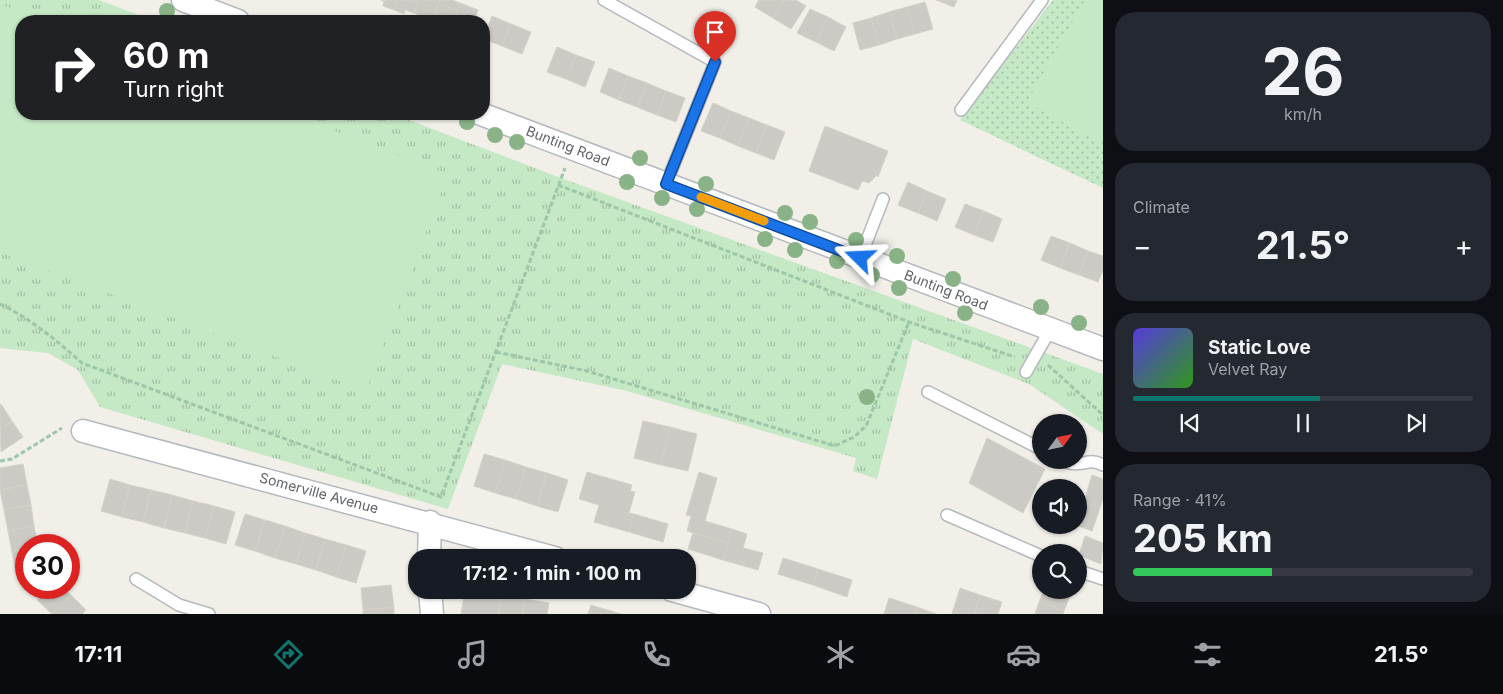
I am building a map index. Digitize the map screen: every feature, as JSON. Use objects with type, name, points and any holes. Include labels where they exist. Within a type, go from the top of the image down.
[{"type":"street","points":[[183,0],[222,15]]},
{"type":"street","name":"Bunting Road","points":[[490,117],[1103,349]]},
{"type":"street","name":"Somerville Avenue","points":[[82,431],[430,522],[524,549]]},
{"type":"street","points":[[429,549],[430,522]]},
{"type":"street","points":[[696,597],[759,614]]},
{"type":"street","points":[[431,599],[432,614]]},
{"type":"lane","points":[[604,0],[715,62],[666,184]]},
{"type":"lane","points":[[961,110],[1042,0]]},
{"type":"lane","points":[[860,258],[883,199]]},
{"type":"lane","points":[[1026,372],[1050,330]]},
{"type":"lane","points":[[928,392],[1032,444]]},
{"type":"lane","points":[[1088,462],[1094,461],[1103,465]]},
{"type":"lane","points":[[947,514],[1032,552]]},
{"type":"lane","points":[[1087,574],[1103,579]]},
{"type":"lane","points":[[136,579],[179,605],[209,614]]},
{"type":"path","points":[[0,304],[17,312],[52,336],[82,363],[441,497],[566,166]]},
{"type":"path","points":[[558,185],[909,322],[1024,360],[1036,354],[1103,415]]},
{"type":"path","points":[[496,352],[587,371],[835,446],[854,437],[866,426],[909,322]]},
{"type":"path","points":[[0,461],[12,459],[61,427],[82,431]]},
{"type":"green space","points":[[0,0],[99,0],[138,15],[15,15],[15,120],[409,120],[561,178],[1103,374],[1103,434],[1088,424],[1088,414],[1073,414],[1029,384],[913,339],[877,479],[853,471],[856,458],[627,391],[502,364],[448,509],[100,407],[78,370],[48,353],[0,348]]},
{"type":"green space","points":[[1053,0],[1103,0],[1103,188],[960,120]]},
{"type":"green space","points":[[1085,0],[1103,0],[1103,140],[1101,144],[1027,102]]},
{"type":"green space","points":[[0,4],[30,15],[15,15],[15,120],[306,120],[448,174],[366,391],[0,252]]},
{"type":"building","points":[[381,0],[397,0],[394,10],[383,6],[384,1]]},
{"type":"building","points":[[397,0],[419,0],[414,13],[405,10],[404,14],[394,10]]},
{"type":"building","points":[[419,0],[440,0],[434,15],[414,13]]},
{"type":"building","points":[[440,0],[452,0],[460,3],[455,15],[434,15]]},
{"type":"building","points":[[759,0],[784,0],[773,18],[755,7]]},
{"type":"building","points":[[784,0],[796,0],[806,6],[791,29],[773,18]]},
{"type":"building","points":[[936,0],[957,0],[954,7]]},
{"type":"building","points":[[925,2],[933,29],[915,34],[907,7]]},
{"type":"building","points":[[460,3],[478,10],[476,15],[455,15]]},
{"type":"building","points":[[907,7],[915,34],[897,39],[889,12]]},
{"type":"building","points":[[810,9],[828,17],[816,42],[797,33]]},
{"type":"building","points":[[889,12],[897,39],[879,45],[871,18]]},
{"type":"building","points":[[492,16],[511,24],[502,46],[490,41],[490,22]]},
{"type":"building","points":[[828,17],[846,27],[834,51],[816,42]]},
{"type":"building","points":[[871,18],[879,45],[860,50],[853,23]]},
{"type":"building","points":[[511,24],[531,32],[522,54],[502,46]]},
{"type":"building","points":[[557,47],[576,55],[566,79],[547,72]]},
{"type":"building","points":[[576,55],[595,62],[585,87],[566,79]]},
{"type":"building","points":[[609,68],[628,76],[619,100],[600,92]]},
{"type":"building","points":[[628,76],[647,83],[637,107],[619,100]]},
{"type":"building","points":[[647,83],[666,91],[657,115],[637,107]]},
{"type":"building","points":[[666,91],[685,98],[676,122],[657,115]]},
{"type":"building","points":[[713,103],[731,111],[720,138],[701,131]]},
{"type":"building","points":[[731,111],[749,118],[738,146],[720,138]]},
{"type":"building","points":[[749,118],[767,125],[756,153],[738,146]]},
{"type":"building","points":[[767,125],[785,132],[774,160],[756,153]]},
{"type":"building","points":[[825,126],[888,151],[878,177],[877,175],[869,183],[862,181],[858,190],[809,171]]},
{"type":"building","points":[[908,182],[927,191],[918,213],[898,205]]},
{"type":"building","points":[[927,191],[946,199],[937,221],[918,213]]},
{"type":"building","points":[[965,204],[984,211],[974,235],[955,227]]},
{"type":"building","points":[[984,211],[1002,219],[993,242],[974,235]]},
{"type":"building","points":[[1051,236],[1070,243],[1060,268],[1041,260]]},
{"type":"building","points":[[1070,243],[1088,251],[1079,275],[1060,268]]},
{"type":"building","points":[[1088,251],[1103,256],[1103,270],[1098,282],[1079,275]]},
{"type":"building","points":[[0,405],[12,421],[0,429]]},
{"type":"building","points":[[12,421],[23,437],[1,452],[0,429]]},
{"type":"building","points":[[643,421],[670,427],[661,465],[634,458]]},
{"type":"building","points":[[670,427],[697,434],[688,471],[661,465]]},
{"type":"building","points":[[987,438],[1032,462],[1032,469],[1045,469],[1040,479],[1032,479],[1032,495],[1023,513],[969,483]]},
{"type":"building","points":[[484,454],[505,460],[495,493],[474,486]]},
{"type":"building","points":[[505,460],[526,467],[516,499],[495,493]]},
{"type":"building","points":[[23,464],[27,485],[0,490],[0,468]]},
{"type":"building","points":[[526,467],[547,473],[537,506],[516,499]]},
{"type":"building","points":[[587,472],[632,485],[630,491],[635,492],[629,513],[634,514],[629,532],[594,522],[599,505],[579,499]]},
{"type":"building","points":[[699,472],[717,478],[705,521],[732,529],[728,543],[687,531],[691,516],[686,515]]},
{"type":"building","points":[[547,473],[568,480],[558,512],[537,506]]},
{"type":"building","points":[[1092,475],[1103,479],[1103,499],[1100,508],[1087,503],[1087,492]]},
{"type":"building","points":[[110,479],[130,485],[122,517],[101,511]]},
{"type":"building","points":[[27,485],[31,505],[4,510],[0,490]]},
{"type":"building","points":[[130,485],[151,490],[143,522],[122,517]]},
{"type":"building","points":[[151,490],[172,495],[164,528],[143,522]]},
{"type":"building","points":[[172,495],[193,501],[185,533],[164,528]]},
{"type":"building","points":[[193,501],[214,506],[205,538],[185,533]]},
{"type":"building","points":[[1087,503],[1100,508],[1092,531],[1087,529]]},
{"type":"building","points":[[31,505],[34,526],[8,531],[4,510]]},
{"type":"building","points":[[214,506],[235,512],[226,544],[205,538]]},
{"type":"building","points":[[245,514],[265,520],[255,551],[235,545]]},
{"type":"building","points":[[634,514],[668,524],[663,542],[629,532]]},
{"type":"building","points":[[265,520],[285,526],[275,558],[255,551]]},
{"type":"building","points":[[34,526],[36,534],[15,534],[15,551],[12,552],[8,531]]},
{"type":"building","points":[[285,526],[305,533],[296,564],[275,558]]},
{"type":"building","points":[[732,529],[747,534],[743,548],[763,553],[758,570],[723,560]]},
{"type":"building","points":[[305,533],[325,539],[316,570],[296,564]]},
{"type":"building","points":[[693,533],[728,543],[723,560],[696,552],[696,549],[688,549]]},
{"type":"building","points":[[1085,536],[1103,543],[1101,564],[1087,558],[1087,544],[1082,544]]},
{"type":"building","points":[[325,539],[346,545],[336,577],[316,570]]},
{"type":"building","points":[[346,545],[366,551],[356,583],[336,577]]},
{"type":"building","points":[[15,551],[15,567],[12,552]]},
{"type":"building","points":[[783,558],[818,569],[813,585],[778,574]]},
{"type":"building","points":[[818,569],[852,580],[847,597],[813,585]]},
{"type":"building","points":[[391,585],[394,607],[363,610],[361,588]]},
{"type":"building","points":[[960,588],[980,595],[975,614],[952,614]]},
{"type":"building","points":[[980,595],[1002,602],[998,614],[975,614]]},
{"type":"building","points":[[889,598],[917,607],[915,614],[884,614]]},
{"type":"building","points":[[38,599],[67,599],[52,614]]},
{"type":"building","points":[[67,599],[75,599],[86,610],[82,614],[52,614]]},
{"type":"building","points":[[464,599],[501,599],[498,614],[461,614]]},
{"type":"building","points":[[501,599],[525,599],[522,614],[498,614]]},
{"type":"building","points":[[525,599],[549,603],[547,614],[522,614]]},
{"type":"building","points":[[1040,599],[1069,599],[1064,611],[1039,602]]},
{"type":"building","points":[[1039,602],[1064,611],[1063,614],[1035,614]]},
{"type":"building","points":[[591,605],[621,614],[588,614]]},
{"type":"building","points":[[394,607],[394,614],[363,614],[363,610]]},
{"type":"building","points":[[917,607],[936,614],[915,614]]},
{"type":"slow traffic","points":[[701,197],[764,221]]},
{"type":"route","points":[[715,62],[666,184],[860,258]]}]
